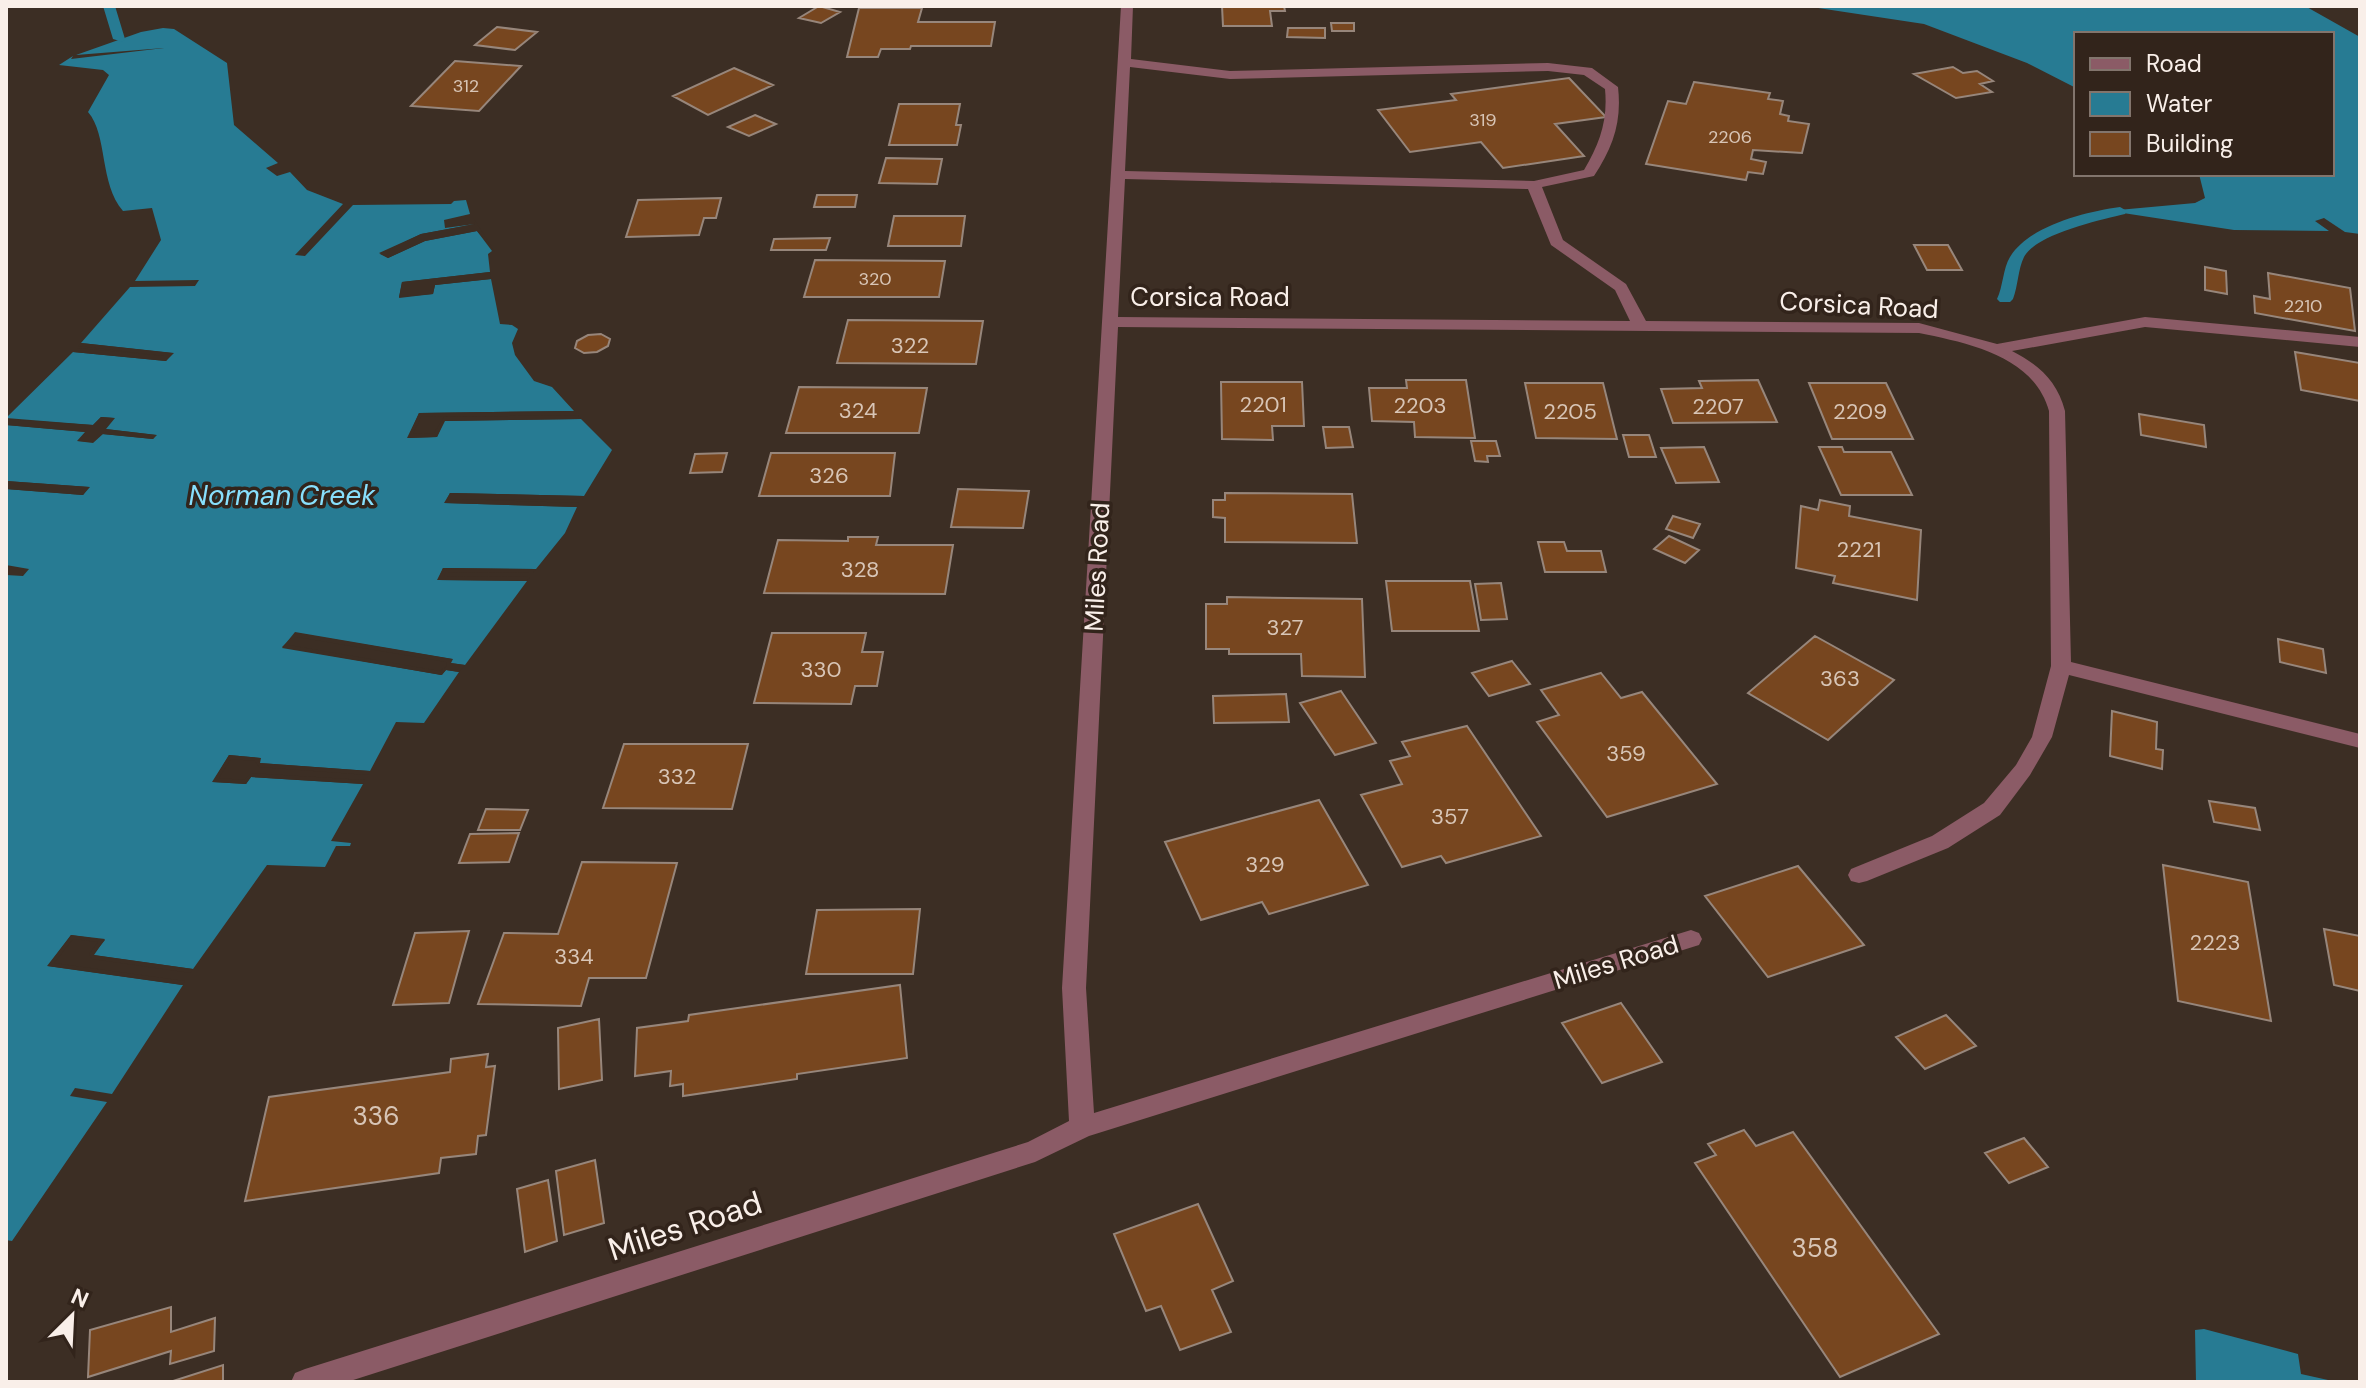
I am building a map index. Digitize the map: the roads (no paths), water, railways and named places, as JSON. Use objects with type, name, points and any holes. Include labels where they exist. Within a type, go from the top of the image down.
[{"type":"street","name":"Miles Road","points":[[1082,1127],[1074,988],[1127,6]]},
{"type":"street","points":[[1119,175],[1534,185],[1589,173],[1609,140],[1615,114],[1611,87],[1587,71],[1521,66],[1230,75],[1124,62]]},
{"type":"street","points":[[1534,185],[1556,242],[1621,287],[1640,325]]},
{"type":"street","name":"Corsica Road","points":[[1112,322],[1919,328],[1994,349],[2023,365],[2050,388],[2057,411],[2061,666]]},
{"type":"street","points":[[1994,349],[2145,322],[2360,342]]},
{"type":"street","points":[[1859,875],[1940,842],[1992,809],[2023,770],[2042,737],[2061,666],[2360,741]]},
{"type":"street","name":"Miles Road","points":[[305,1382],[1035,1151],[1082,1127],[1691,939]]},
{"type":"water","points":[[1805,6],[2305,6],[2360,37],[2360,234],[2345,232],[2324,218],[2315,221],[2329,231],[2234,230],[2118,210],[2195,203],[2205,198],[2200,176],[2334,176],[2334,32],[2074,32],[2074,87],[2027,63],[1924,24]]},
{"type":"water","name":"Norman Creek","points":[[174,29],[227,63],[234,125],[278,163],[266,168],[277,176],[290,172],[307,190],[343,204],[295,255],[305,256],[353,205],[451,204],[466,200],[470,214],[444,220],[445,228],[475,224],[421,234],[380,254],[388,258],[425,241],[477,231],[492,251],[488,254],[490,272],[402,282],[399,297],[433,294],[435,285],[491,279],[500,324],[518,329],[512,343],[515,355],[534,381],[552,387],[574,411],[419,413],[408,438],[437,437],[444,421],[581,419],[612,450],[584,496],[450,493],[445,503],[577,507],[565,533],[536,569],[443,568],[438,580],[527,581],[465,665],[450,663],[452,659],[296,633],[282,647],[441,675],[446,670],[459,672],[424,723],[396,722],[370,771],[259,763],[260,758],[229,755],[213,782],[246,784],[251,777],[363,784],[331,841],[351,843],[350,846],[336,846],[325,867],[267,865],[193,969],[93,955],[105,940],[71,935],[48,966],[183,985],[112,1094],[75,1088],[70,1096],[107,1102],[12,1241],[6,1240],[6,575],[23,576],[29,569],[6,565],[6,489],[83,495],[89,487],[6,481],[6,425],[86,432],[78,441],[93,442],[102,434],[153,439],[156,435],[105,429],[114,418],[101,417],[93,425],[6,418],[73,352],[166,361],[172,353],[81,343],[130,287],[195,286],[199,280],[135,281],[161,240],[152,208],[123,211],[110,187],[99,133],[88,112],[109,75],[103,70],[59,65],[73,56],[71,59],[164,48],[76,55],[141,32]]},
{"type":"water","points":[[2204,1329],[2298,1354],[2301,1374],[2337,1382],[2196,1382],[2195,1330]]},
{"type":"waterway","points":[[109,6],[119,39]]},
{"type":"waterway","points":[[2100,214],[2120,211]]},
{"type":"waterway","points":[[2021,252],[2040,236],[2095,216]]},
{"type":"waterway","points":[[2005,299],[2017,257]]}]
